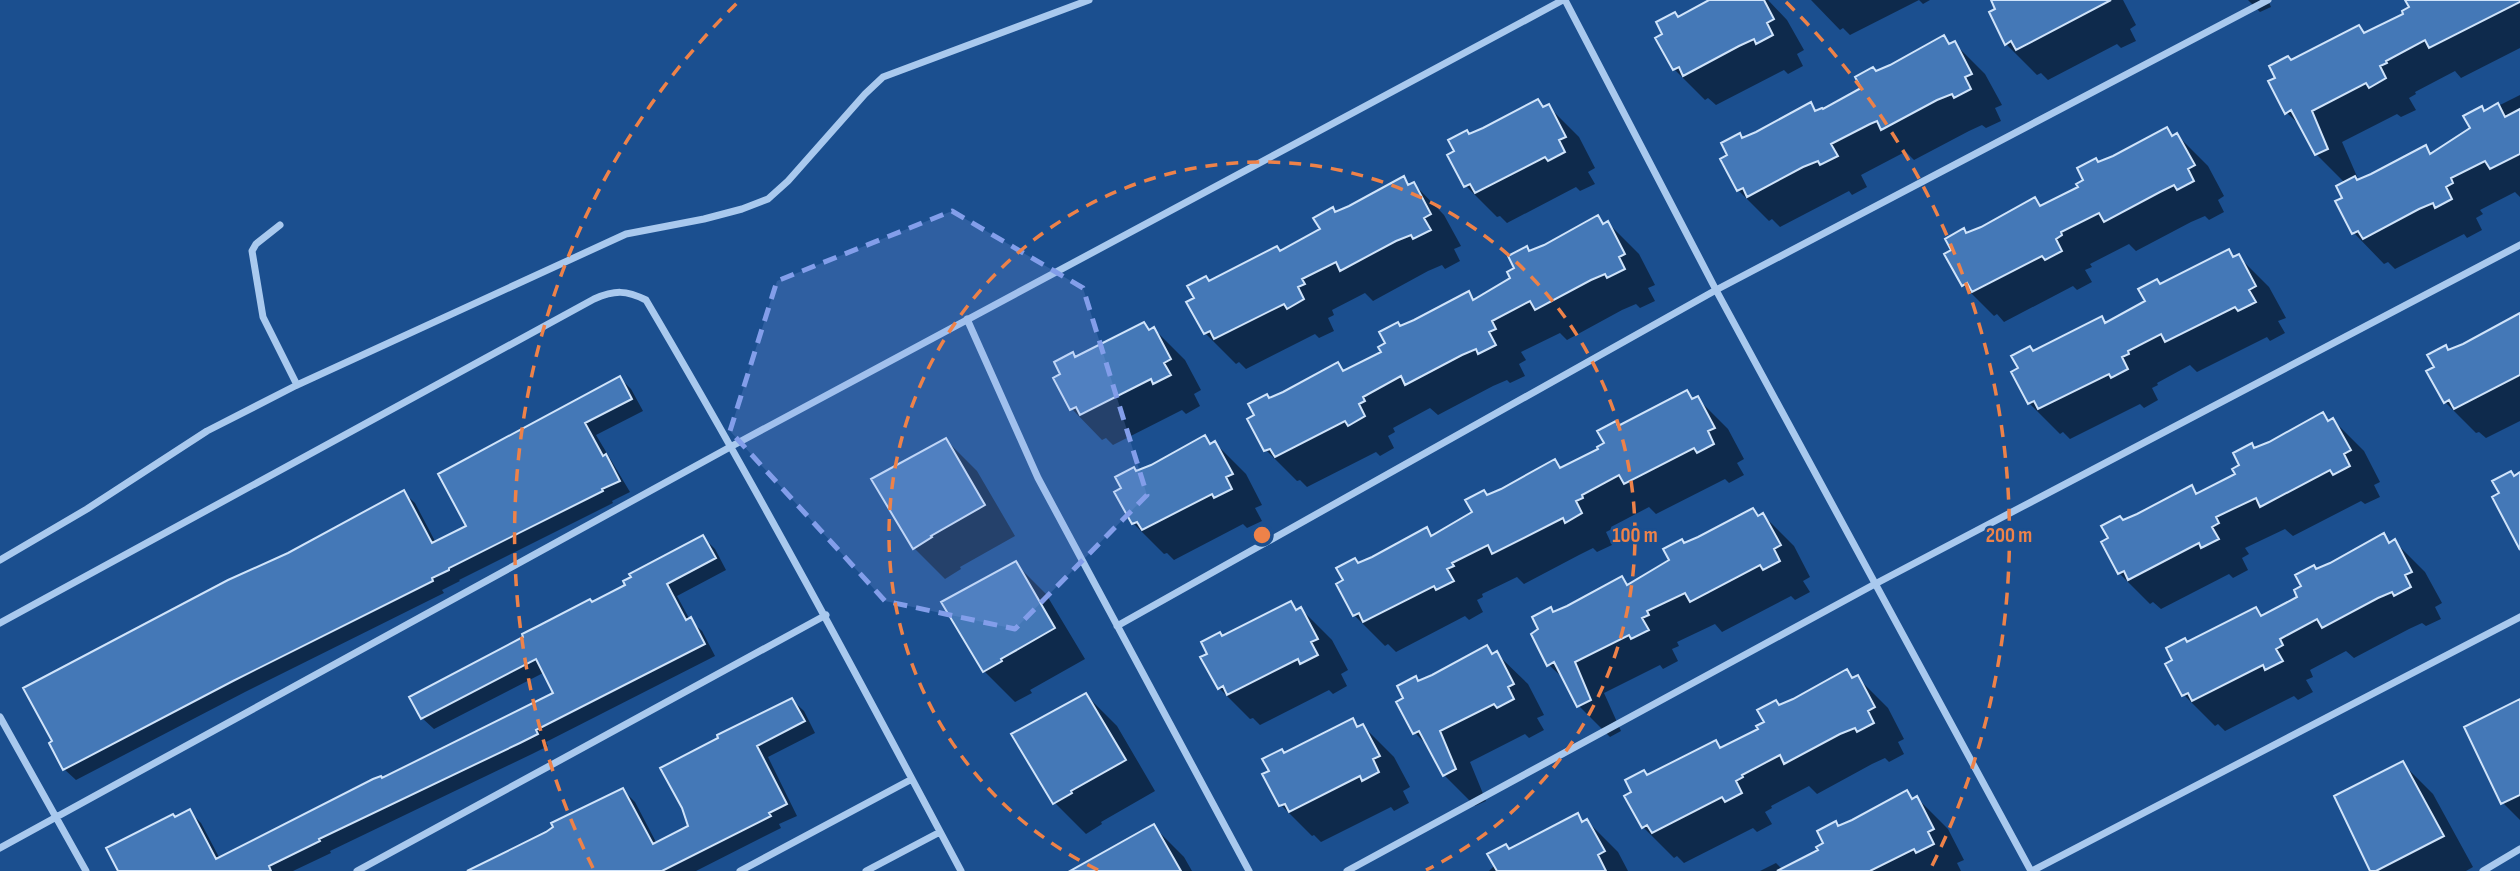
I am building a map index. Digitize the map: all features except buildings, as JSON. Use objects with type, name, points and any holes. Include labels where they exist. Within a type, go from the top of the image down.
[{"type":"street","points":[[0,560],[87,509],[207,431],[297,385],[626,234],[717,215],[768,199],[788,181],[883,77],[1089,0]]},
{"type":"street","points":[[0,848],[732,446],[1564,0],[1716,290],[2031,871],[2520,617]]},
{"type":"street","points":[[1117,626],[1716,290],[2268,0]]},
{"type":"street","points":[[280,225],[256,244],[252,251],[263,317],[297,385]]},
{"type":"street","points":[[1347,871],[1875,584],[2520,245]]},
{"type":"street","points":[[0,622],[612,292],[634,294],[646,300],[732,446],[826,615],[961,871]]},
{"type":"street","points":[[967,319],[1038,478],[1249,871]]},
{"type":"street","points":[[357,871],[826,615]]},
{"type":"street","points":[[0,717],[86,871]]},
{"type":"street","points":[[740,871],[912,779]]},
{"type":"street","points":[[866,871],[940,832]]},
{"type":"street","points":[[2483,871],[2520,849]]},
{"type":"highlighted area","points":[[952,211],[1083,288],[1147,495],[1015,629],[885,601],[730,431],[777,281]]}]
